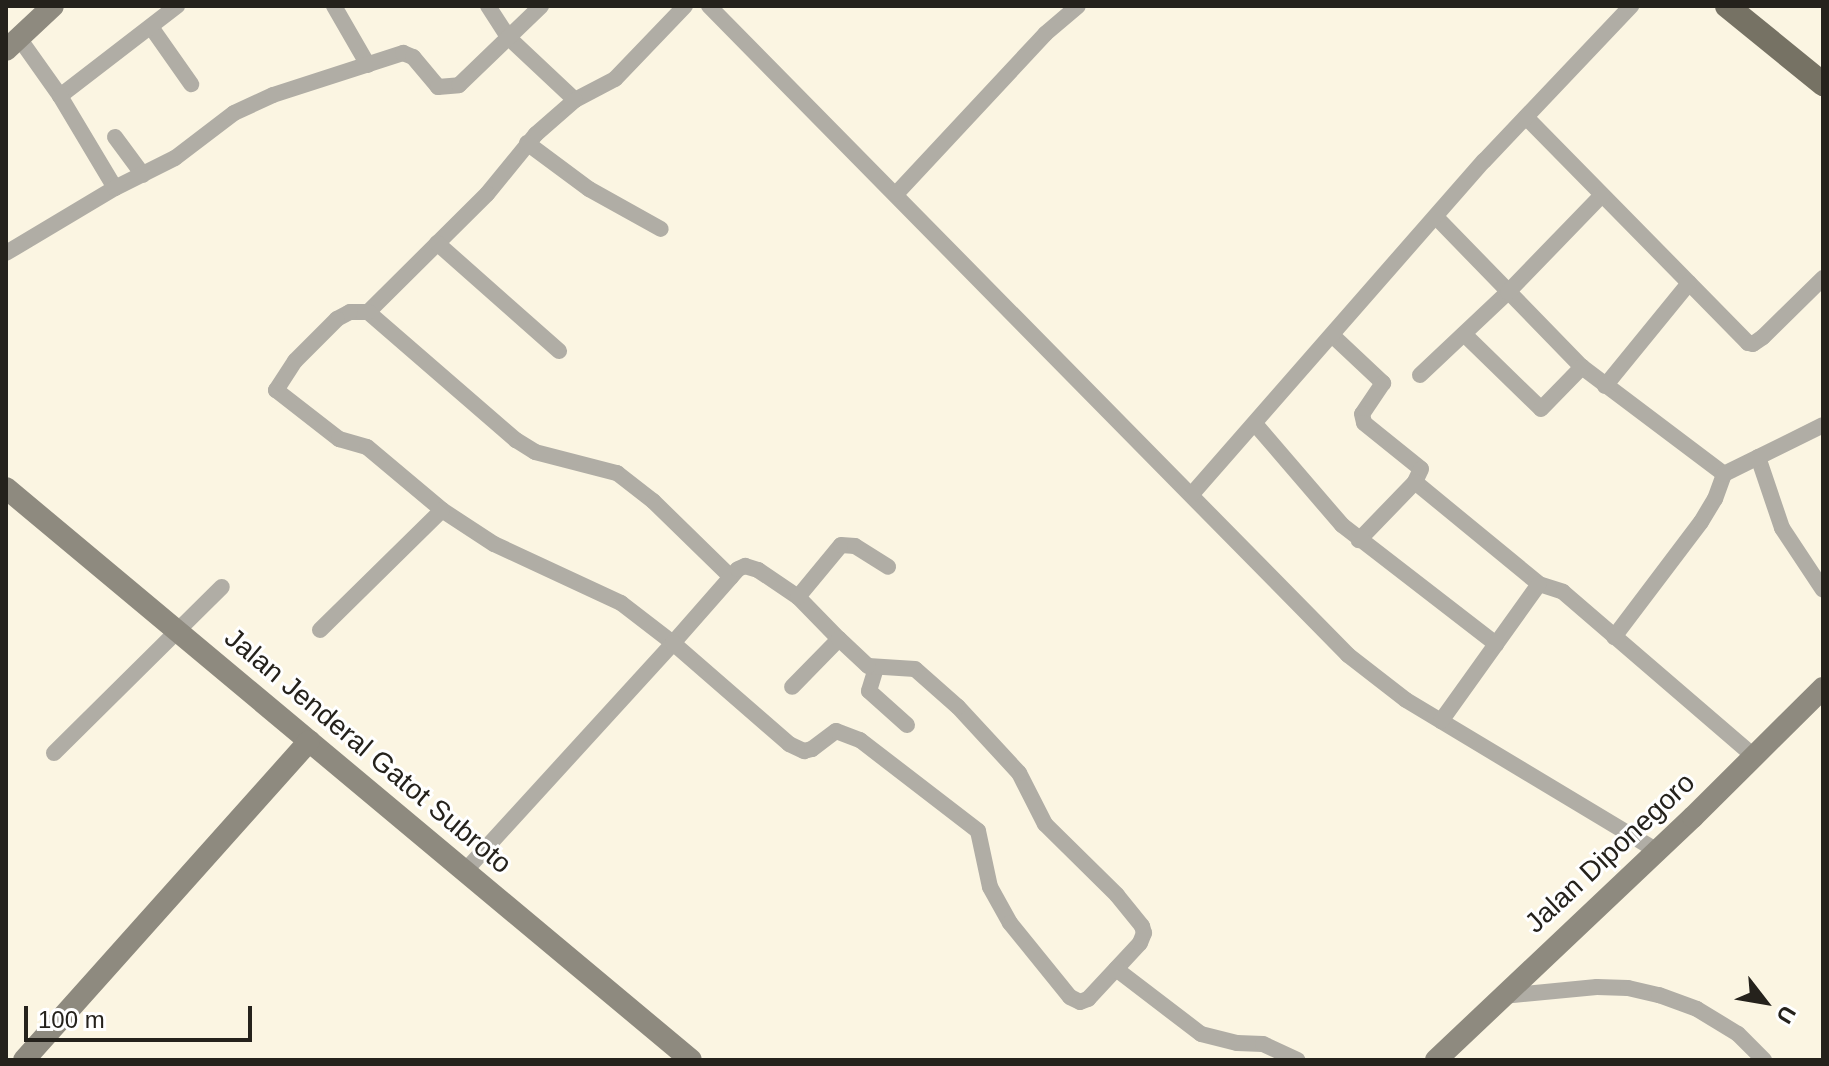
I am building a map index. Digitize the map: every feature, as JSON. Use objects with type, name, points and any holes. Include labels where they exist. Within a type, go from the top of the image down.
[{"type":"main road","points":[[13,44],[53,6]]},
{"type":"main road","points":[[1727,6],[1823,84]]},
{"type":"main road","name":"Jalan Jenderal Gatot Subroto","points":[[6,488],[691,1060]]},
{"type":"main road","name":"Jalan Diponegoro","points":[[1436,1060],[1823,688]]},
{"type":"main road","points":[[24,1060],[309,741]]},
{"type":"street","points":[[60,96],[177,6]]},
{"type":"street","points":[[334,6],[368,65]]},
{"type":"street","points":[[488,6],[508,37],[575,100]]},
{"type":"street","points":[[6,253],[115,188],[175,158],[253,103],[408,54],[438,87],[456,87],[471,77],[541,6]]},
{"type":"street","points":[[368,312],[487,194],[527,143],[575,100],[615,79],[685,6]]},
{"type":"street","points":[[709,6],[1348,655],[1376,679],[1441,721],[1656,850]]},
{"type":"street","points":[[896,194],[1049,31],[1078,6]]},
{"type":"street","points":[[1192,494],[1256,425],[1436,217],[1631,6]]},
{"type":"street","points":[[151,27],[191,84]]},
{"type":"street","points":[[13,44],[60,96],[115,188]]},
{"type":"street","points":[[1526,117],[1748,343],[1753,344],[1820,286]]},
{"type":"street","points":[[115,137],[143,175]]},
{"type":"street","points":[[527,143],[589,189],[661,229]]},
{"type":"street","points":[[1420,375],[1508,292],[1602,195]]},
{"type":"street","points":[[1436,217],[1582,367],[1724,474]]},
{"type":"street","points":[[437,243],[559,351]]},
{"type":"street","points":[[1605,386],[1689,283]]},
{"type":"street","points":[[465,871],[673,643],[731,577],[742,567],[753,568],[798,597],[868,666],[902,665],[915,669],[958,707],[1019,773],[1045,824],[1144,929],[1143,938],[1116,969],[1088,999],[1080,1002],[1072,999],[1035,957],[998,902],[990,887],[978,831],[860,740],[836,731],[812,749],[804,751],[789,744],[673,643],[621,603],[494,544],[442,510],[367,447],[339,439],[276,390],[295,361],[337,319],[350,312],[368,312],[516,440],[535,452],[617,473],[653,501],[731,577]]},
{"type":"street","points":[[1464,334],[1541,409],[1582,367]]},
{"type":"street","points":[[1333,336],[1383,383],[1361,419],[1420,466],[1415,482],[1359,540]]},
{"type":"street","points":[[1256,425],[1327,510],[1359,540],[1496,644]]},
{"type":"street","points":[[1614,637],[1701,522],[1715,499],[1724,474],[1823,425]]},
{"type":"street","points":[[1758,457],[1782,528],[1823,590]]},
{"type":"street","points":[[1415,482],[1539,584],[1558,588],[1754,756]]},
{"type":"street","points":[[320,630],[442,510]]},
{"type":"street","points":[[798,597],[834,550],[844,544],[888,567]]},
{"type":"street","points":[[1441,721],[1539,584]]},
{"type":"street","points":[[54,753],[222,587]]},
{"type":"street","points":[[792,687],[839,639]]},
{"type":"street","points":[[876,668],[869,691],[907,725]]},
{"type":"street","points":[[1116,969],[1201,1034],[1237,1043],[1263,1044],[1297,1060]]},
{"type":"street","points":[[1502,996],[1597,987],[1628,988],[1659,995],[1697,1009],[1738,1034],[1764,1060]]}]
